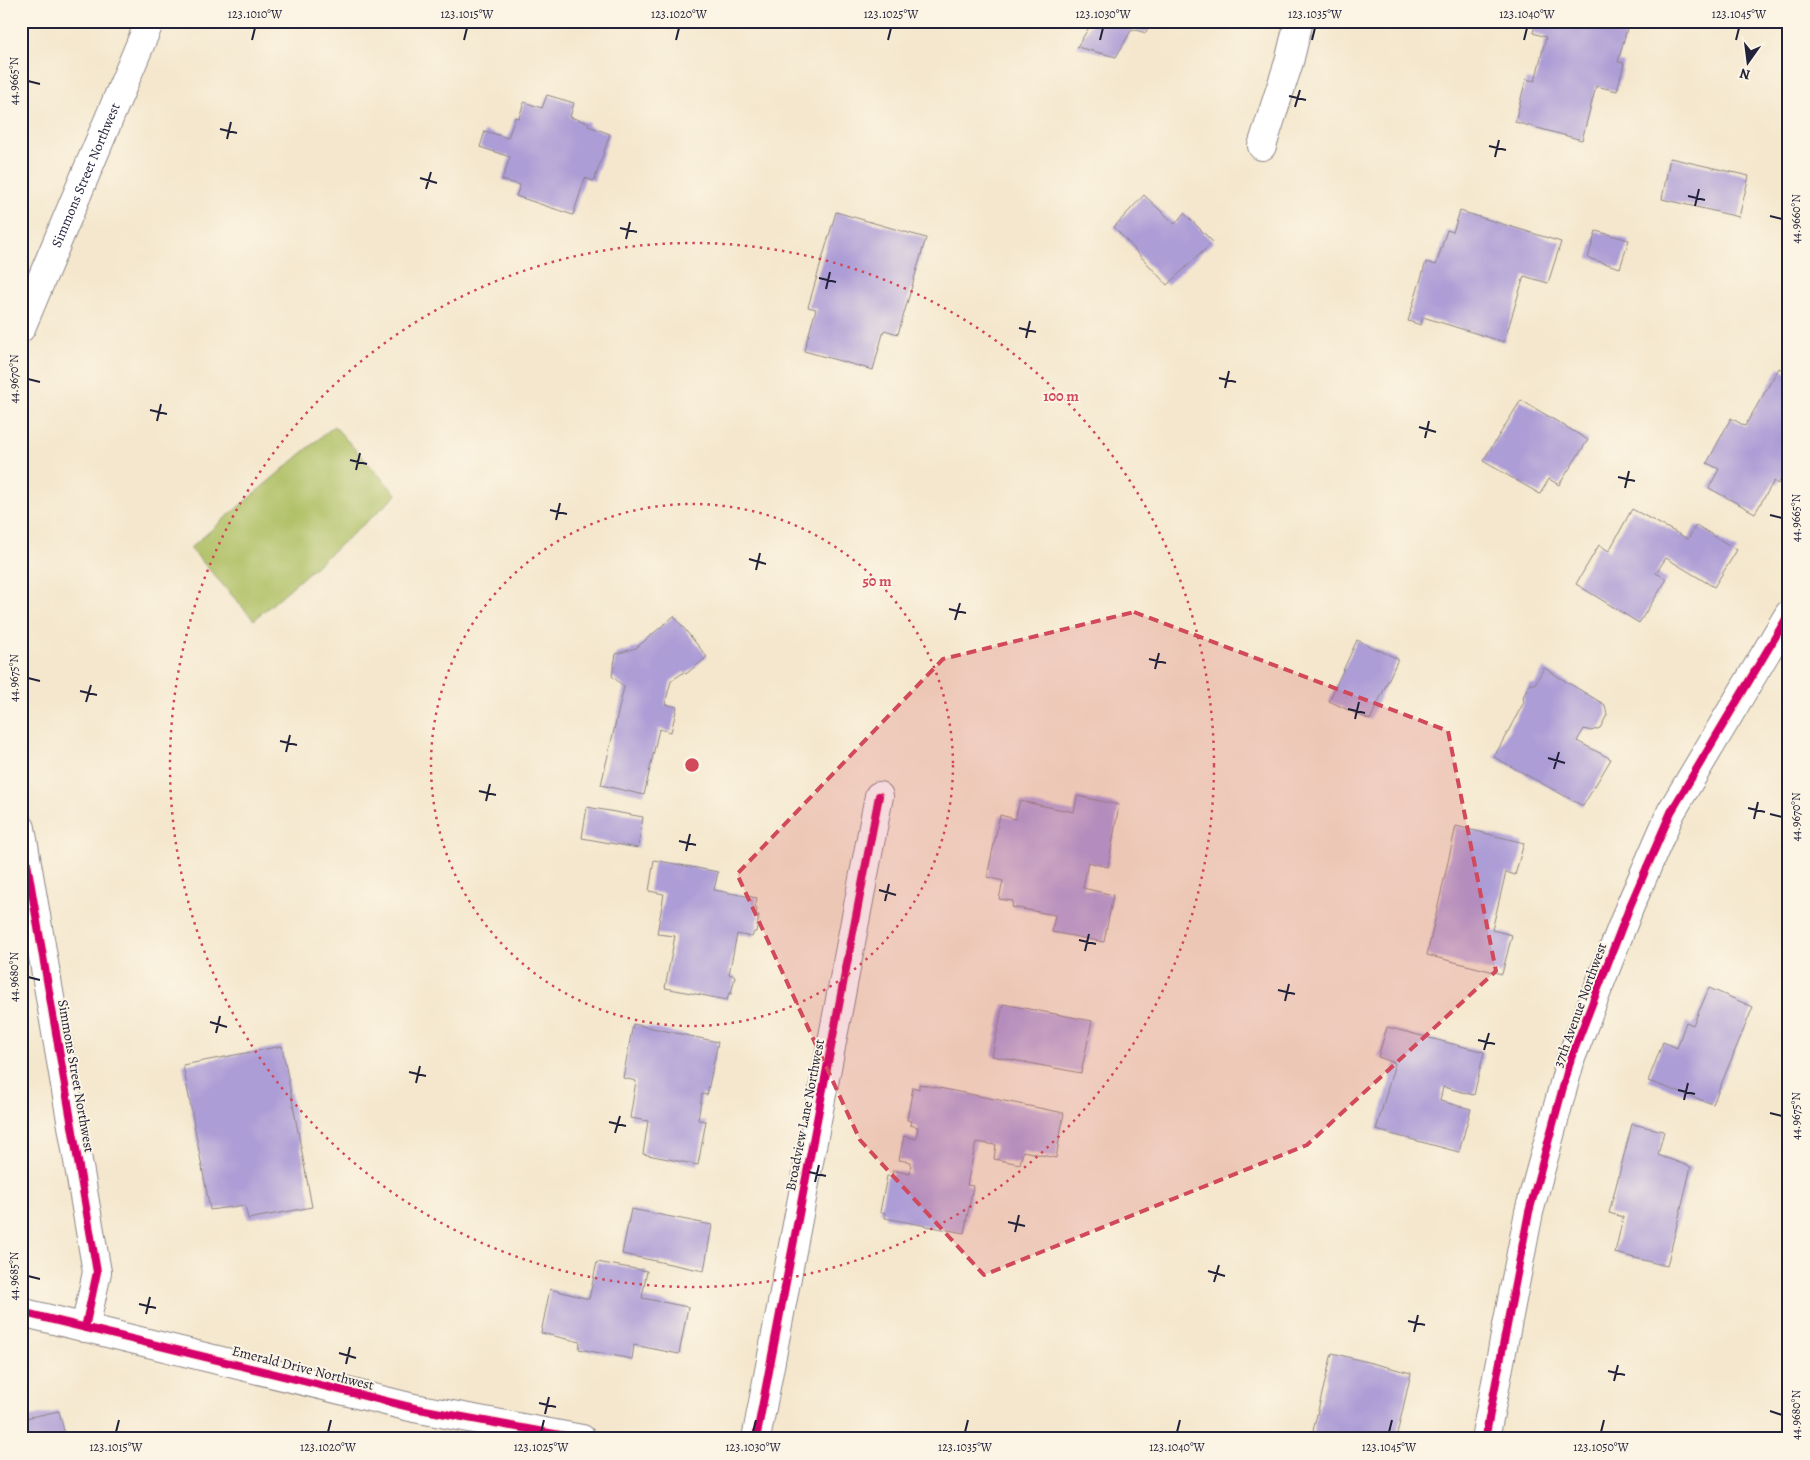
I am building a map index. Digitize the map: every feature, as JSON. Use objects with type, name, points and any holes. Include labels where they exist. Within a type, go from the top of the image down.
[{"type":"street","name":"Simmons Street Northwest","points":[[21,328],[150,21]]},
{"type":"street","points":[[1262,146],[1289,62],[1299,21]]},
{"type":"street","name":"37th Avenue Northwest","points":[[1485,1439],[1529,1212],[1572,1058],[1630,906],[1664,824],[1789,614]]},
{"type":"street","name":"Broadview Lane Northwest","points":[[756,1439],[879,796]]},
{"type":"street","name":"Simmons Street Northwest","points":[[21,828],[96,1272],[85,1328]]},
{"type":"street","name":"Emerald Drive Northwest","points":[[21,1312],[414,1408],[582,1439]]},
{"type":"highlighted area","points":[[1134,612],[1448,731],[1496,971],[1307,1145],[984,1275],[860,1140],[737,874],[943,659]]},
{"type":"green space","points":[[334,426],[397,495],[254,620],[190,548]]},
{"type":"building","points":[[1093,21],[1150,21],[1146,33],[1132,29],[1116,57],[1077,47]]},
{"type":"building","points":[[1536,21],[1629,21],[1618,62],[1624,63],[1617,91],[1596,86],[1582,140],[1515,122],[1526,79],[1535,81],[1546,37],[1533,33]]},
{"type":"building","points":[[547,95],[574,103],[570,117],[589,123],[588,126],[610,134],[594,181],[585,178],[573,215],[516,196],[520,185],[502,180],[510,157],[480,147],[485,131],[508,138],[515,117],[519,118],[524,102],[542,108]]},
{"type":"building","points":[[1670,158],[1749,176],[1739,217],[1662,199]]},
{"type":"building","points":[[1144,195],[1175,224],[1184,213],[1213,242],[1167,285],[1114,227]]},
{"type":"building","points":[[1460,211],[1561,242],[1548,283],[1524,276],[1504,342],[1423,317],[1421,325],[1408,321],[1426,262],[1436,265],[1447,230],[1453,232]]},
{"type":"building","points":[[836,212],[926,238],[898,334],[884,330],[873,370],[804,351],[816,309],[808,307]]},
{"type":"building","points":[[1596,231],[1629,240],[1620,268],[1588,258]]},
{"type":"building","points":[[1779,368],[1789,374],[1789,465],[1778,484],[1774,481],[1755,513],[1709,488],[1719,469],[1707,463],[1731,418],[1745,426]]},
{"type":"building","points":[[1521,400],[1588,440],[1559,485],[1549,479],[1540,494],[1483,461]]},
{"type":"building","points":[[1632,509],[1688,539],[1696,525],[1737,550],[1714,587],[1666,558],[1656,573],[1667,579],[1639,623],[1576,584],[1599,545],[1609,551]]},
{"type":"building","points":[[674,616],[707,657],[686,674],[684,672],[671,681],[665,704],[677,707],[671,732],[659,729],[644,795],[601,785],[624,687],[612,676],[616,654],[636,648]]},
{"type":"building","points":[[1357,640],[1398,659],[1370,720],[1329,701]]},
{"type":"building","points":[[1544,668],[1605,705],[1607,715],[1600,728],[1591,731],[1584,729],[1577,741],[1611,759],[1583,806],[1494,757],[1524,702],[1523,697],[1529,684],[1535,684]]},
{"type":"building","points":[[1077,796],[1119,805],[1108,867],[1088,862],[1083,888],[1113,895],[1104,942],[1052,932],[1055,915],[1012,907],[1013,901],[999,899],[1003,881],[987,877],[1000,815],[1015,819],[1020,801],[1074,812]]},
{"type":"building","points":[[587,807],[643,817],[638,848],[582,838]]},
{"type":"building","points":[[1456,826],[1524,843],[1515,875],[1506,872],[1492,930],[1512,935],[1502,974],[1427,955]]},
{"type":"building","points":[[654,860],[718,872],[714,890],[757,898],[755,908],[757,909],[756,914],[759,915],[756,932],[754,932],[752,937],[737,934],[729,974],[735,976],[731,994],[729,993],[727,1000],[665,988],[675,936],[657,934],[664,894],[649,891]]},
{"type":"building","points":[[1709,988],[1753,1007],[1713,1104],[1648,1081],[1663,1042],[1677,1048],[1686,1022],[1693,1025]]},
{"type":"building","points":[[1003,1004],[1092,1021],[1081,1073],[992,1056]]},
{"type":"building","points":[[633,1024],[718,1042],[707,1095],[702,1094],[698,1120],[706,1121],[698,1165],[643,1154],[648,1121],[630,1118],[636,1081],[623,1078]]},
{"type":"building","points":[[1387,1027],[1484,1052],[1474,1095],[1443,1087],[1440,1101],[1471,1109],[1459,1152],[1376,1130],[1395,1063],[1378,1057]]},
{"type":"building","points":[[282,1046],[312,1207],[248,1219],[245,1205],[210,1210],[183,1065]]},
{"type":"building","points":[[919,1084],[1064,1113],[1056,1158],[1023,1151],[1020,1164],[994,1159],[996,1145],[976,1142],[967,1185],[973,1186],[964,1233],[885,1218],[885,1213],[880,1212],[887,1176],[892,1176],[893,1170],[910,1174],[911,1162],[899,1160],[904,1136],[916,1139],[918,1127],[910,1125],[911,1121],[907,1120],[913,1087],[919,1089]]},
{"type":"building","points":[[1632,1124],[1664,1131],[1658,1155],[1691,1167],[1667,1266],[1615,1253],[1623,1217],[1609,1213]]},
{"type":"building","points":[[631,1209],[712,1225],[704,1271],[622,1254]]},
{"type":"building","points":[[597,1262],[647,1271],[642,1298],[688,1307],[679,1354],[634,1345],[632,1359],[579,1349],[580,1342],[541,1333],[550,1289],[589,1299]]},
{"type":"building","points":[[1332,1353],[1411,1373],[1396,1439],[1311,1439]]},
{"type":"building","points":[[59,1411],[66,1439],[22,1439],[21,1419]]},
{"type":"cycle path","points":[[1485,1439],[1529,1212],[1571,1058],[1630,906],[1671,812],[1789,614]]},
{"type":"cycle path","points":[[756,1439],[879,796]]},
{"type":"cycle path","points":[[21,828],[97,1272],[85,1328]]},
{"type":"cycle path","points":[[21,1312],[414,1408],[582,1439]]}]
